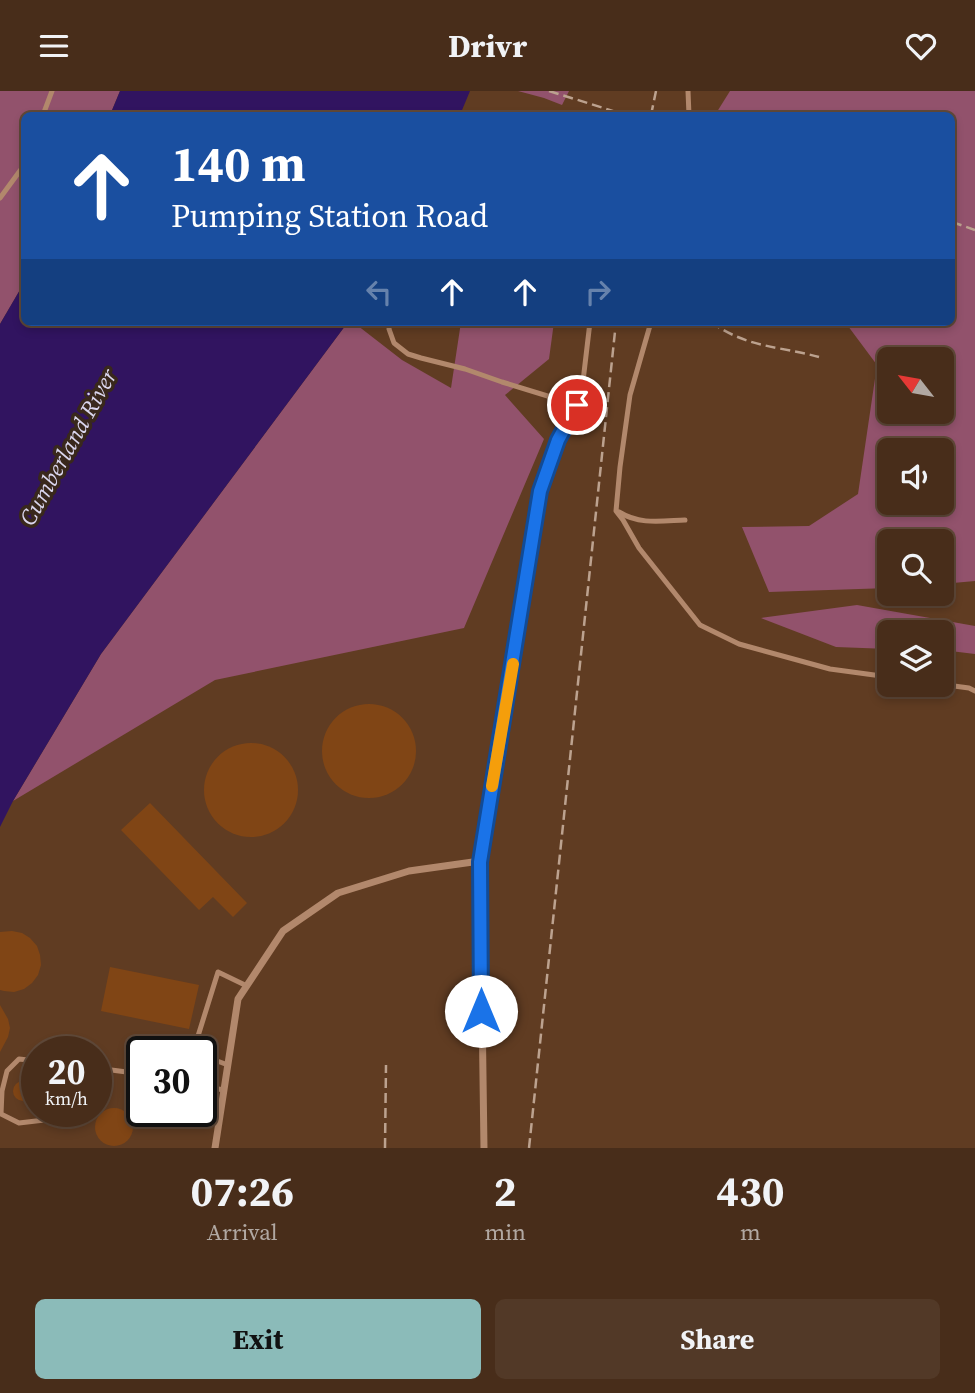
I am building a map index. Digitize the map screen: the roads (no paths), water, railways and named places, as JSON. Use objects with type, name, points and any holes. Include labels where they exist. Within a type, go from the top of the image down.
[{"type":"street","points":[[484,1148],[480,862],[488,811]]},
{"type":"street","points":[[215,1148],[238,999],[283,930],[338,893],[409,871],[480,862]]},
{"type":"lane","points":[[44,112],[52,91]]},
{"type":"lane","points":[[688,91],[689,112]]},
{"type":"lane","points":[[0,198],[21,169]]},
{"type":"lane","points":[[389,326],[394,343],[408,354],[465,369],[577,405]]},
{"type":"lane","points":[[488,811],[540,491],[558,440],[581,398],[590,326]]},
{"type":"lane","points":[[650,326],[630,395],[616,511],[639,548],[700,625],[739,644],[831,669],[877,675]]},
{"type":"lane","points":[[616,511],[629,519],[641,521],[685,520]]},
{"type":"lane","points":[[954,686],[975,691]]},
{"type":"lane","points":[[198,1036],[218,972],[247,986]]},
{"type":"lane","points":[[21,1059],[7,1071],[2,1091],[1,1114],[21,1123]]},
{"type":"lane","points":[[217,1061],[228,1065]]},
{"type":"lane","points":[[217,1089],[224,1090]]},
{"type":"water","points":[[120,91],[470,91],[461,112],[111,112]]},
{"type":"water","name":"Cumberland River","points":[[21,288],[21,326],[345,326],[101,654],[0,827],[0,324]]},
{"type":"railway","points":[[549,91],[616,112]]},
{"type":"railway","points":[[652,112],[656,91]]},
{"type":"railway","points":[[955,223],[975,230]]},
{"type":"railway","points":[[529,1148],[616,326]]},
{"type":"railway","points":[[717,326],[750,342],[819,357]]},
{"type":"railway","points":[[385,1148],[386,1065]]}]
